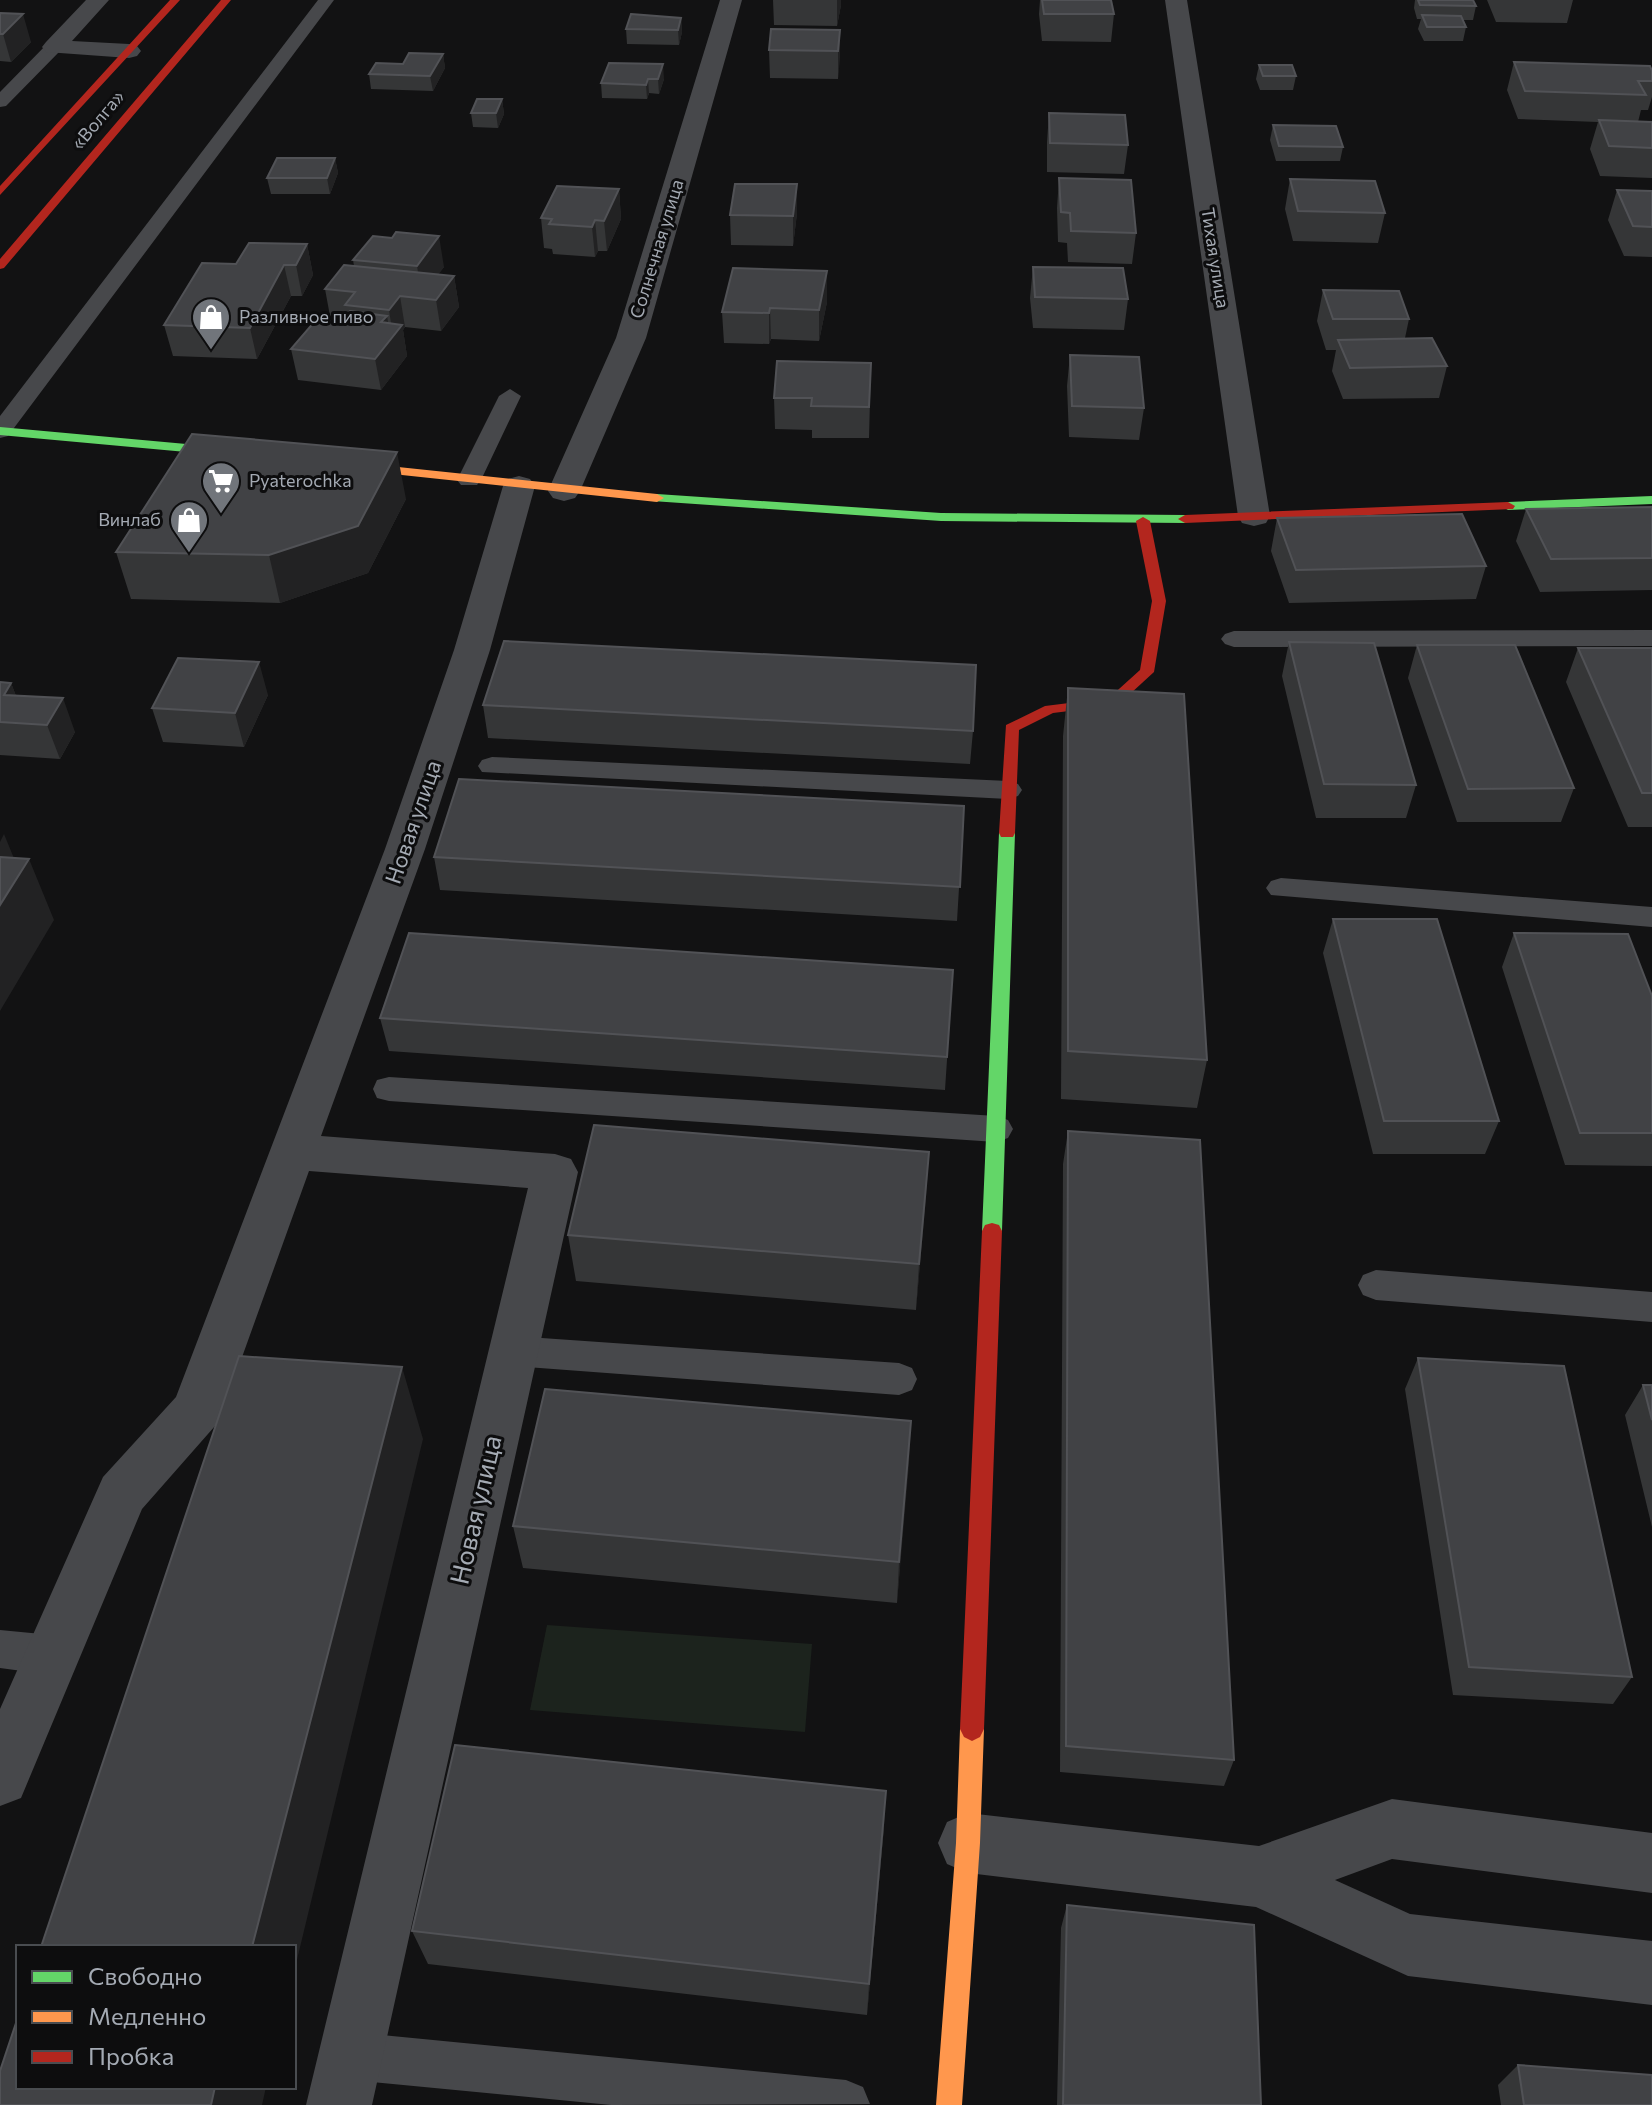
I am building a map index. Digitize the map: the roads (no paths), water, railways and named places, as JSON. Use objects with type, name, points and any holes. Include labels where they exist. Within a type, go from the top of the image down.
[{"type":"main road","name":"«Волга»","points":[[0,192],[175,0]]},
{"type":"main road","name":"«Волга»","points":[[0,266],[226,0]]},
{"type":"main road","points":[[0,431],[265,456]]},
{"type":"main road","points":[[327,463],[564,491],[847,514],[1143,521],[1652,500]]},
{"type":"main road","points":[[949,2105],[968,1843],[1011,728],[1050,709],[1113,702],[1147,672],[1159,601],[1143,521]]},
{"type":"street","points":[[54,47],[98,0]]},
{"type":"street","name":"Солнечная улица","points":[[564,491],[631,338],[731,0]]},
{"type":"street","name":"Тихая улица","points":[[1176,0],[1254,516]]},
{"type":"street","points":[[54,47],[129,51]]},
{"type":"street","name":"Новая улица","points":[[0,1777],[122,1494],[197,1410],[405,849],[468,664],[519,486]]},
{"type":"street","name":"Новая улица","points":[[293,1152],[555,1172],[345,2080]]},
{"type":"street","points":[[1259,1877],[1392,1829],[1652,1863]]},
{"type":"street","points":[[968,1843],[1259,1877],[1408,1945],[1652,1973]]},
{"type":"lane","points":[[0,431],[326,0]]},
{"type":"lane","points":[[0,102],[54,47]]},
{"type":"lane","points":[[469,480],[510,396]]},
{"type":"lane","points":[[1234,639],[1652,638]]},
{"type":"lane","points":[[492,766],[1008,790]]},
{"type":"lane","points":[[1281,888],[1652,917]]},
{"type":"lane","points":[[389,1089],[996,1129]]},
{"type":"lane","points":[[1376,1285],[1652,1307]]},
{"type":"lane","points":[[513,1351],[899,1379]]},
{"type":"lane","points":[[0,1649],[52,1655]]},
{"type":"lane","points":[[345,2080],[846,2104]]},
{"type":"place","name":"Разливное пиво","points":[[211,351]]},
{"type":"place","name":"Pyaterochka","points":[[221,515]]},
{"type":"place","name":"Винлаб","points":[[189,554]]}]
